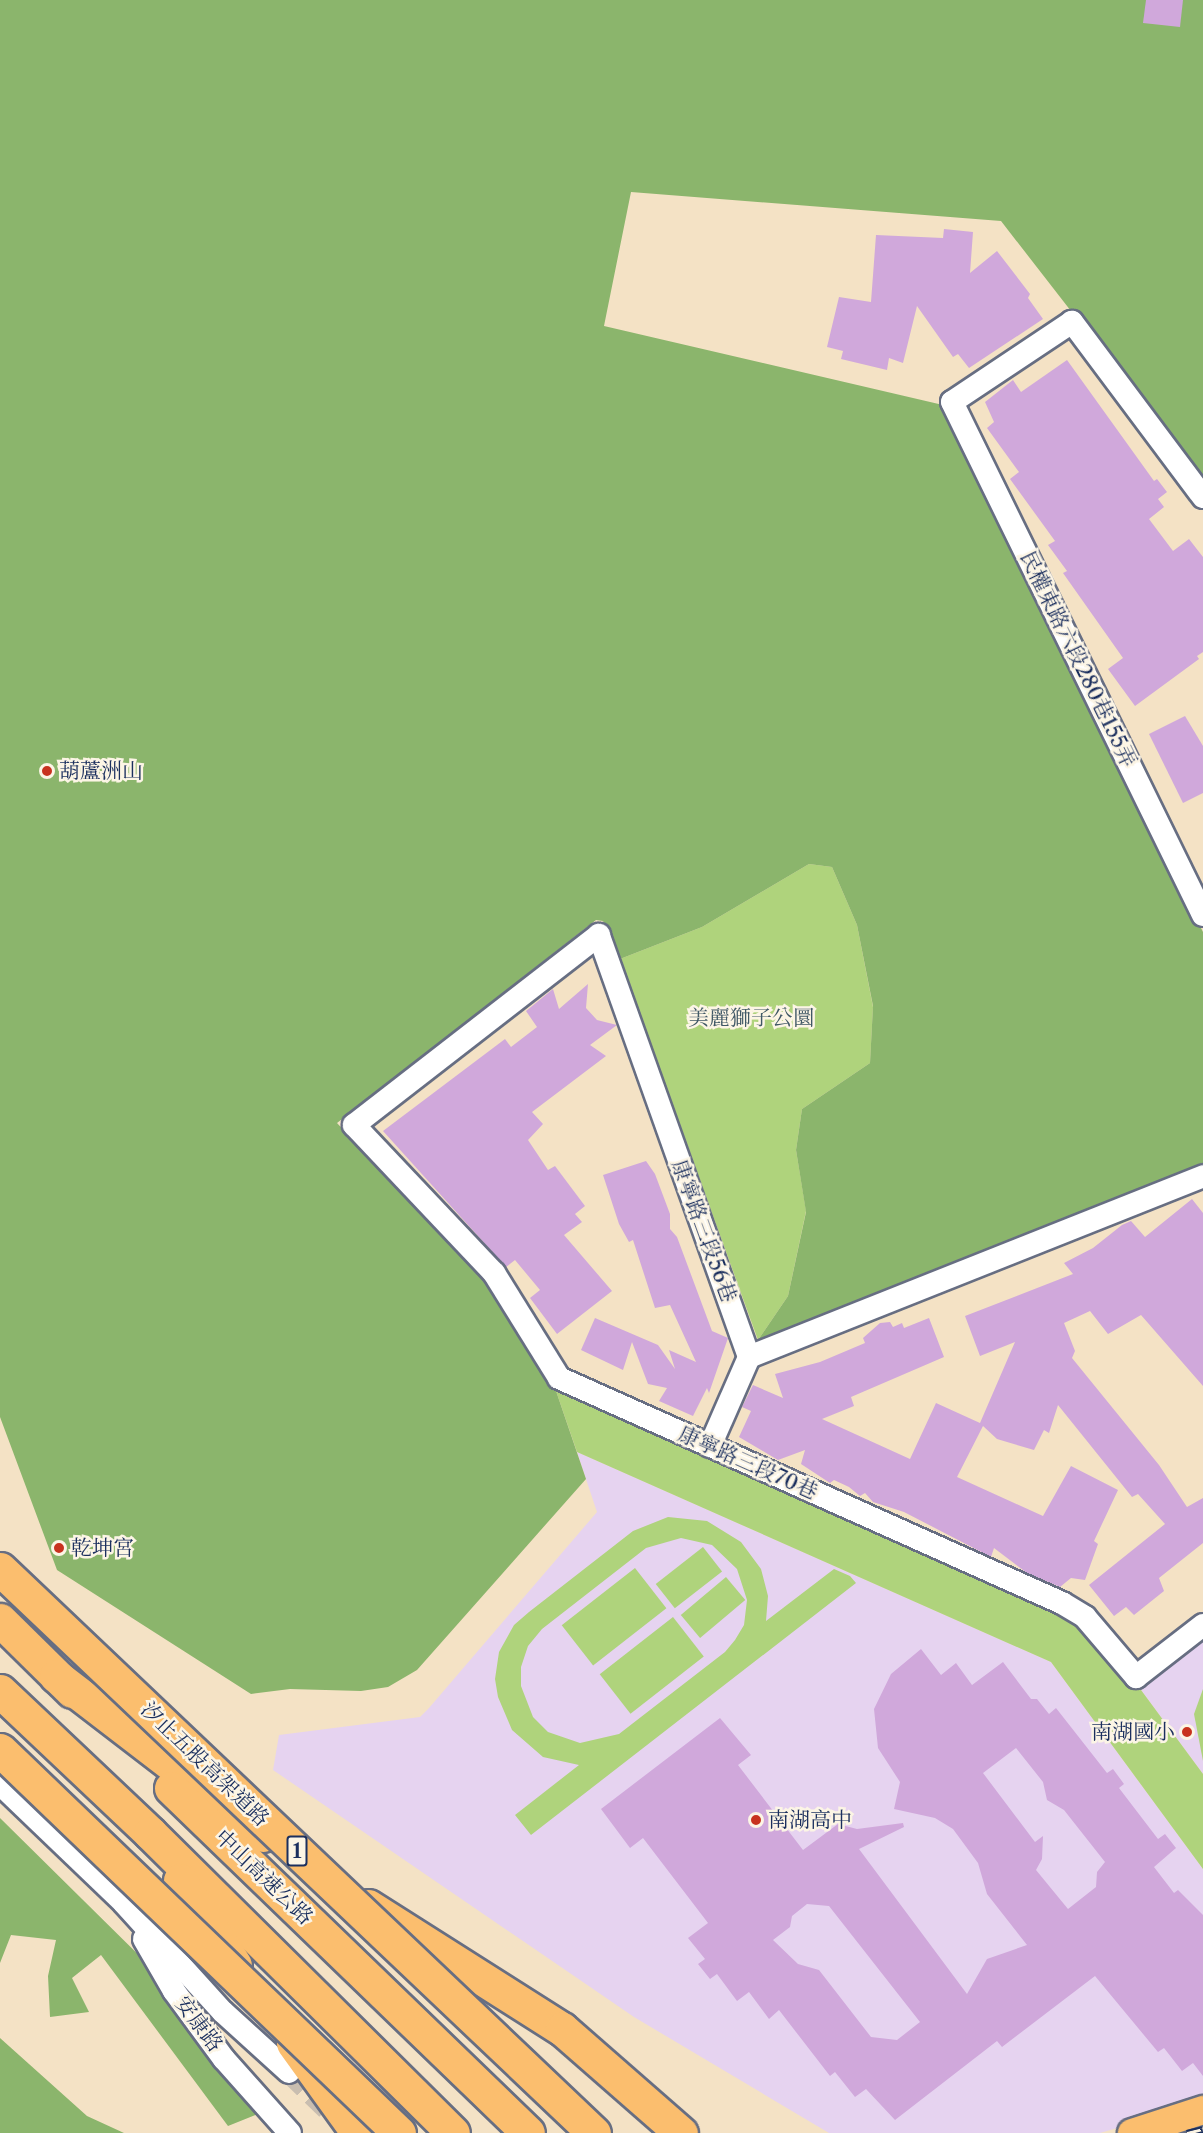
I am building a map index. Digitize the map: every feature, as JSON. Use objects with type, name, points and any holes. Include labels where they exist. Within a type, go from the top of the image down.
[{"type":"highway","name":"汐止五股高架道路","points":[[0,1569],[594,2133]]},
{"type":"highway","name":"中山高速公路","points":[[0,1620],[528,2133]]},
{"type":"highway","points":[[56,1676],[262,1834],[403,1929],[562,2029],[681,2133]]},
{"type":"highway","points":[[0,1691],[150,1833],[453,2133]]},
{"type":"highway","points":[[0,1750],[399,2133]]},
{"type":"highway","points":[[150,1833],[215,1937],[358,2133]]},
{"type":"main road","points":[[1132,2133],[1203,2110]]},
{"type":"street","name":"民權東路六段280巷155弄","points":[[1203,497],[1072,322],[952,402],[1203,915]]},
{"type":"street","name":"康寧路三段56巷","points":[[354,1125],[599,935],[749,1357]]},
{"type":"street","name":"康寧路三段70巷","points":[[354,1125],[494,1274],[559,1378],[1062,1603],[1086,1617],[1136,1677],[1203,1625]]},
{"type":"street","points":[[710,1446],[749,1357],[1203,1176]]},
{"type":"street","name":"安康路","points":[[0,1784],[124,1903],[223,2012],[289,2072]]},
{"type":"street","name":"安康路","points":[[124,1903],[174,1991],[224,2059],[290,2133]]},
{"type":"shaded area","name":"南湖高中","points":[[577,1452],[1051,1662],[1203,1869],[1203,2103],[1100,2133],[829,2133],[634,2017],[273,1770],[279,1735],[420,1717],[429,1708],[597,1512]]},
{"type":"shaded area","name":"南湖國小","points":[[1203,1641],[1203,1774],[1141,1690]]},
{"type":"green space","points":[[0,0],[1203,0],[1203,481],[1001,221],[631,192],[604,326],[943,405],[1203,932],[1203,1163],[758,1340],[788,1296],[806,1212],[796,1150],[802,1109],[870,1063],[873,1006],[857,925],[832,867],[809,864],[702,927],[620,959],[603,921],[596,920],[337,1123],[490,1287],[555,1388],[586,1479],[417,1670],[388,1687],[361,1691],[290,1689],[251,1694],[57,1570],[0,1417]]},
{"type":"green space","name":"美麗獅子公圜","points":[[809,864],[832,867],[857,925],[873,1007],[870,1063],[802,1109],[796,1150],[806,1211],[788,1296],[758,1340],[620,959],[702,927]]},
{"type":"green space","points":[[555,1388],[1076,1623],[1141,1690],[1203,1774],[1203,1869],[1051,1662],[577,1452]]},
{"type":"green space","points":[[668,1517],[707,1521],[741,1542],[761,1569],[768,1596],[766,1621],[834,1569],[850,1576],[856,1583],[531,1835],[515,1815],[579,1765],[543,1757],[512,1730],[498,1697],[495,1679],[499,1652],[514,1625],[633,1531]],"holes":[[[681,1538],[712,1545],[737,1569],[747,1600],[744,1625],[725,1652],[619,1734],[580,1743],[548,1732],[533,1717],[521,1686],[521,1667],[528,1646],[542,1629],[646,1548]]]},
{"type":"green space","points":[[703,1547],[722,1571],[675,1608],[656,1584]]},
{"type":"green space","points":[[635,1568],[666,1608],[593,1665],[562,1625]]},
{"type":"green space","points":[[726,1577],[745,1600],[700,1638],[681,1615]]},
{"type":"green space","points":[[673,1617],[704,1656],[630,1714],[600,1674]]},
{"type":"green space","points":[[1203,1689],[1203,1761],[1194,1714]]},
{"type":"green space","points":[[0,1818],[164,1980],[263,2112],[228,2126],[101,1955],[72,1978],[89,2012],[50,2017],[48,1976],[56,1940],[11,1935],[0,1963]]},
{"type":"green space","points":[[0,2038],[87,2116],[124,2133],[0,2133]]},
{"type":"building","points":[[1146,0],[1183,0],[1180,27],[1143,23]]},
{"type":"building","points":[[944,229],[973,232],[970,273],[997,251],[1030,294],[1028,298],[1043,319],[969,368],[958,354],[953,357],[917,306],[903,363],[889,358],[887,370],[841,359],[843,351],[827,347],[839,297],[871,302],[876,235],[943,238]]},
{"type":"building","points":[[1067,360],[1154,481],[1157,479],[1167,492],[1158,499],[1164,507],[1149,519],[1173,551],[1189,539],[1203,557],[1203,652],[1197,656],[1199,659],[1135,706],[1108,669],[1123,658],[1063,573],[1067,571],[1048,545],[1055,541],[1010,479],[1019,472],[987,428],[994,422],[985,402],[1013,380],[1021,392]]},
{"type":"building","points":[[1185,716],[1203,746],[1203,793],[1183,803],[1149,734]]},
{"type":"building","points":[[588,984],[586,1008],[597,1020],[617,1025],[590,1045],[606,1056],[532,1112],[543,1124],[528,1140],[548,1170],[555,1166],[585,1206],[575,1214],[582,1222],[564,1235],[612,1291],[557,1334],[530,1298],[540,1290],[515,1260],[506,1267],[383,1131],[505,1039],[511,1047],[537,1027],[526,1011],[553,989],[559,1009]]},
{"type":"building","points":[[646,1161],[655,1174],[670,1214],[670,1229],[677,1237],[712,1331],[728,1338],[709,1393],[707,1388],[693,1416],[659,1401],[667,1388],[648,1384],[632,1342],[623,1370],[581,1350],[595,1318],[658,1345],[675,1369],[669,1350],[696,1362],[670,1305],[655,1308],[633,1240],[629,1242],[619,1224],[603,1175]]},
{"type":"building","points":[[1192,1199],[1203,1213],[1203,1386],[1141,1315],[1108,1334],[1090,1311],[1064,1323],[1075,1351],[1072,1358],[1159,1465],[1187,1507],[1203,1498],[1203,1543],[1159,1578],[1164,1591],[1134,1615],[1126,1607],[1114,1616],[1089,1585],[1165,1524],[1138,1494],[1132,1497],[1058,1405],[1049,1433],[1044,1430],[1034,1450],[997,1439],[983,1426],[957,1477],[1043,1516],[1071,1466],[1118,1490],[1094,1541],[1098,1544],[1085,1580],[1071,1578],[1060,1587],[1027,1573],[994,1548],[991,1557],[904,1512],[873,1502],[865,1493],[860,1496],[849,1487],[834,1480],[830,1483],[801,1464],[805,1450],[778,1460],[739,1437],[751,1411],[742,1407],[753,1385],[783,1398],[775,1374],[820,1362],[865,1343],[863,1338],[880,1323],[890,1322],[893,1327],[902,1323],[904,1328],[929,1318],[944,1357],[851,1397],[854,1406],[822,1419],[910,1459],[936,1403],[980,1423],[1015,1342],[980,1356],[965,1316],[1073,1274],[1064,1263],[1093,1248],[1122,1225],[1131,1221],[1145,1237]]},
{"type":"building","points":[[921,1649],[941,1675],[956,1663],[972,1685],[1003,1662],[1031,1699],[1037,1699],[1049,1714],[1056,1708],[1107,1773],[1113,1769],[1124,1784],[1119,1788],[1158,1839],[1165,1834],[1176,1848],[1154,1867],[1174,1893],[1178,1890],[1203,1915],[1203,2076],[1193,2063],[1182,2071],[1164,2048],[1158,2052],[1095,1976],[1002,2047],[997,2041],[895,2120],[866,2089],[855,2097],[835,2072],[830,2076],[779,2010],[769,2019],[749,1992],[737,2001],[717,1974],[710,1979],[698,1964],[705,1959],[688,1938],[708,1923],[643,1838],[630,1848],[601,1809],[720,1718],[751,1755],[738,1765],[803,1850],[838,1824],[857,1829],[903,1823],[904,1827],[859,1849],[967,1994],[987,1959],[1027,1945],[987,1894],[978,1863],[953,1829],[935,1818],[894,1809],[900,1782],[878,1748],[874,1709],[891,1674]],"holes":[[[1016,1748],[1043,1782],[1047,1800],[1064,1810],[1105,1862],[1097,1872],[1096,1887],[1068,1909],[1036,1870],[1042,1859],[1043,1836],[1035,1842],[983,1773]],[[807,1904],[829,1906],[920,2022],[897,2040],[871,2037],[819,1970],[798,1964],[773,1940],[790,1927],[792,1916]]]},
{"type":"tunnel","points":[[289,2072],[327,2109]]},
{"type":"railway","points":[[1187,2133],[1203,2129]]},
{"type":"place","name":"葫蘆洲山","points":[[47,771]]},
{"type":"place","name":"乾坤宮","points":[[59,1548]]},
{"type":"place","name":"南湖國小","points":[[1187,1732]]},
{"type":"place","name":"南湖高中","points":[[756,1820]]}]
